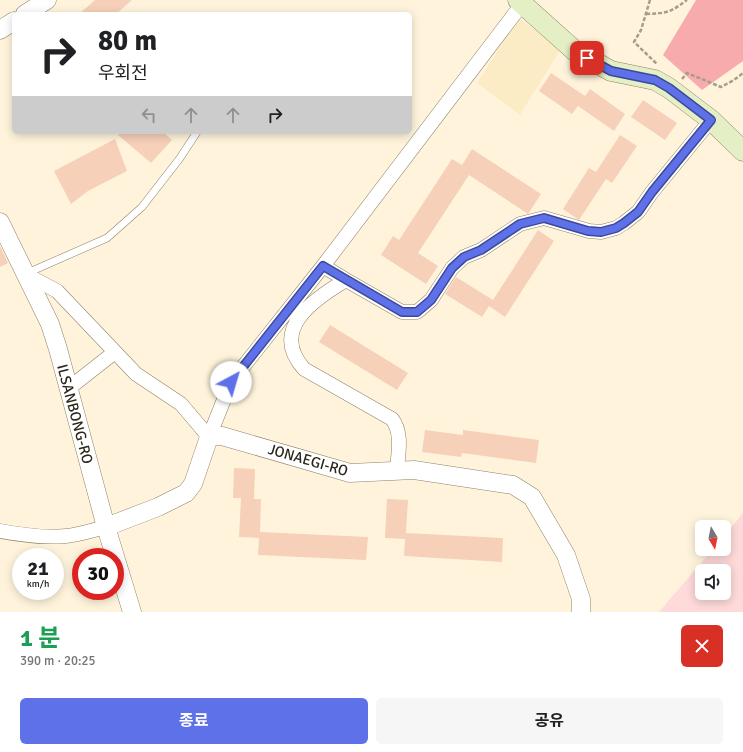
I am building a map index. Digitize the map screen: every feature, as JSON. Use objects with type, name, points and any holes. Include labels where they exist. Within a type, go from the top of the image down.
[{"type":"main road","points":[[520,2],[575,51],[611,71],[655,80],[673,91],[711,120],[743,151]]},
{"type":"street","points":[[28,12],[47,0]]},
{"type":"street","points":[[0,531],[14,534],[52,536],[67,536],[83,533],[106,527],[158,507],[186,493],[193,484],[209,437],[231,382],[323,266],[520,2]]},
{"type":"street","points":[[0,30],[12,22]]},
{"type":"street","points":[[323,266],[402,312],[417,312],[431,300],[452,268],[464,257],[481,250],[520,224],[544,218],[588,231],[601,232],[616,228],[624,223],[638,212],[652,192],[711,120]]},
{"type":"street","name":"ILSANBONG-RO","points":[[0,222],[50,324],[69,388],[106,527],[132,612]]},
{"type":"street","points":[[25,274],[57,291],[136,374],[181,404],[209,437]]},
{"type":"street","points":[[346,280],[316,299],[300,314],[295,324],[291,341],[296,360],[304,369],[392,419],[397,425],[399,443],[397,470]]},
{"type":"street","points":[[69,388],[115,352]]},
{"type":"street","name":"JONAEGI-RO","points":[[209,437],[222,436],[350,473],[414,470],[513,484],[532,497],[566,555],[581,599],[581,612]]},
{"type":"lane","points":[[25,274],[107,238],[142,207],[180,158],[196,134]]},
{"type":"path","points":[[650,0],[641,30],[634,42],[659,67],[655,80]]},
{"type":"path","points":[[646,14],[664,14],[673,10],[687,0]]},
{"type":"path","points":[[673,91],[687,72],[721,87],[743,73]]},
{"type":"shaded area","points":[[696,0],[743,0],[743,61],[702,90],[663,55]]},
{"type":"shaded area","points":[[519,18],[561,49],[520,115],[477,83]]},
{"type":"shaded area","points":[[743,513],[743,612],[659,612],[695,570],[695,600],[731,600],[731,564],[700,564],[707,556],[731,556],[731,528]]},
{"type":"building","points":[[95,0],[132,0],[118,12],[81,12]]},
{"type":"building","points":[[551,73],[585,96],[590,89],[625,114],[614,131],[578,106],[572,114],[539,91]]},
{"type":"building","points":[[643,100],[677,123],[665,140],[631,117]]},
{"type":"building","points":[[165,134],[172,140],[151,163],[118,135]]},
{"type":"building","points":[[620,135],[637,146],[612,183],[606,179],[579,220],[563,209],[589,168],[596,172]]},
{"type":"building","points":[[115,139],[127,171],[88,191],[71,204],[54,171]]},
{"type":"building","points":[[472,149],[541,194],[528,214],[469,175],[418,253],[438,266],[426,284],[381,255],[393,236],[399,240],[452,159],[462,165]]},
{"type":"building","points":[[538,230],[554,241],[505,317],[489,306],[482,317],[445,294],[456,277],[493,300]]},
{"type":"building","points":[[0,246],[8,263],[0,267]]},
{"type":"building","points":[[330,325],[408,373],[397,390],[319,342]]},
{"type":"building","points":[[425,430],[463,435],[463,430],[539,440],[536,463],[462,453],[461,457],[422,452]]},
{"type":"building","points":[[234,468],[255,469],[254,499],[261,499],[260,532],[368,537],[366,560],[258,555],[259,538],[239,537],[241,498],[233,498]]},
{"type":"building","points":[[387,499],[408,500],[406,533],[503,538],[502,562],[404,556],[405,539],[385,538]]},
{"type":"route","points":[[231,382],[323,266],[368,294],[402,312],[417,312],[431,300],[452,268],[464,257],[481,250],[520,224],[544,218],[588,231],[601,232],[616,228],[638,212],[652,192],[711,120],[669,88],[655,80],[611,71],[587,58]]}]
